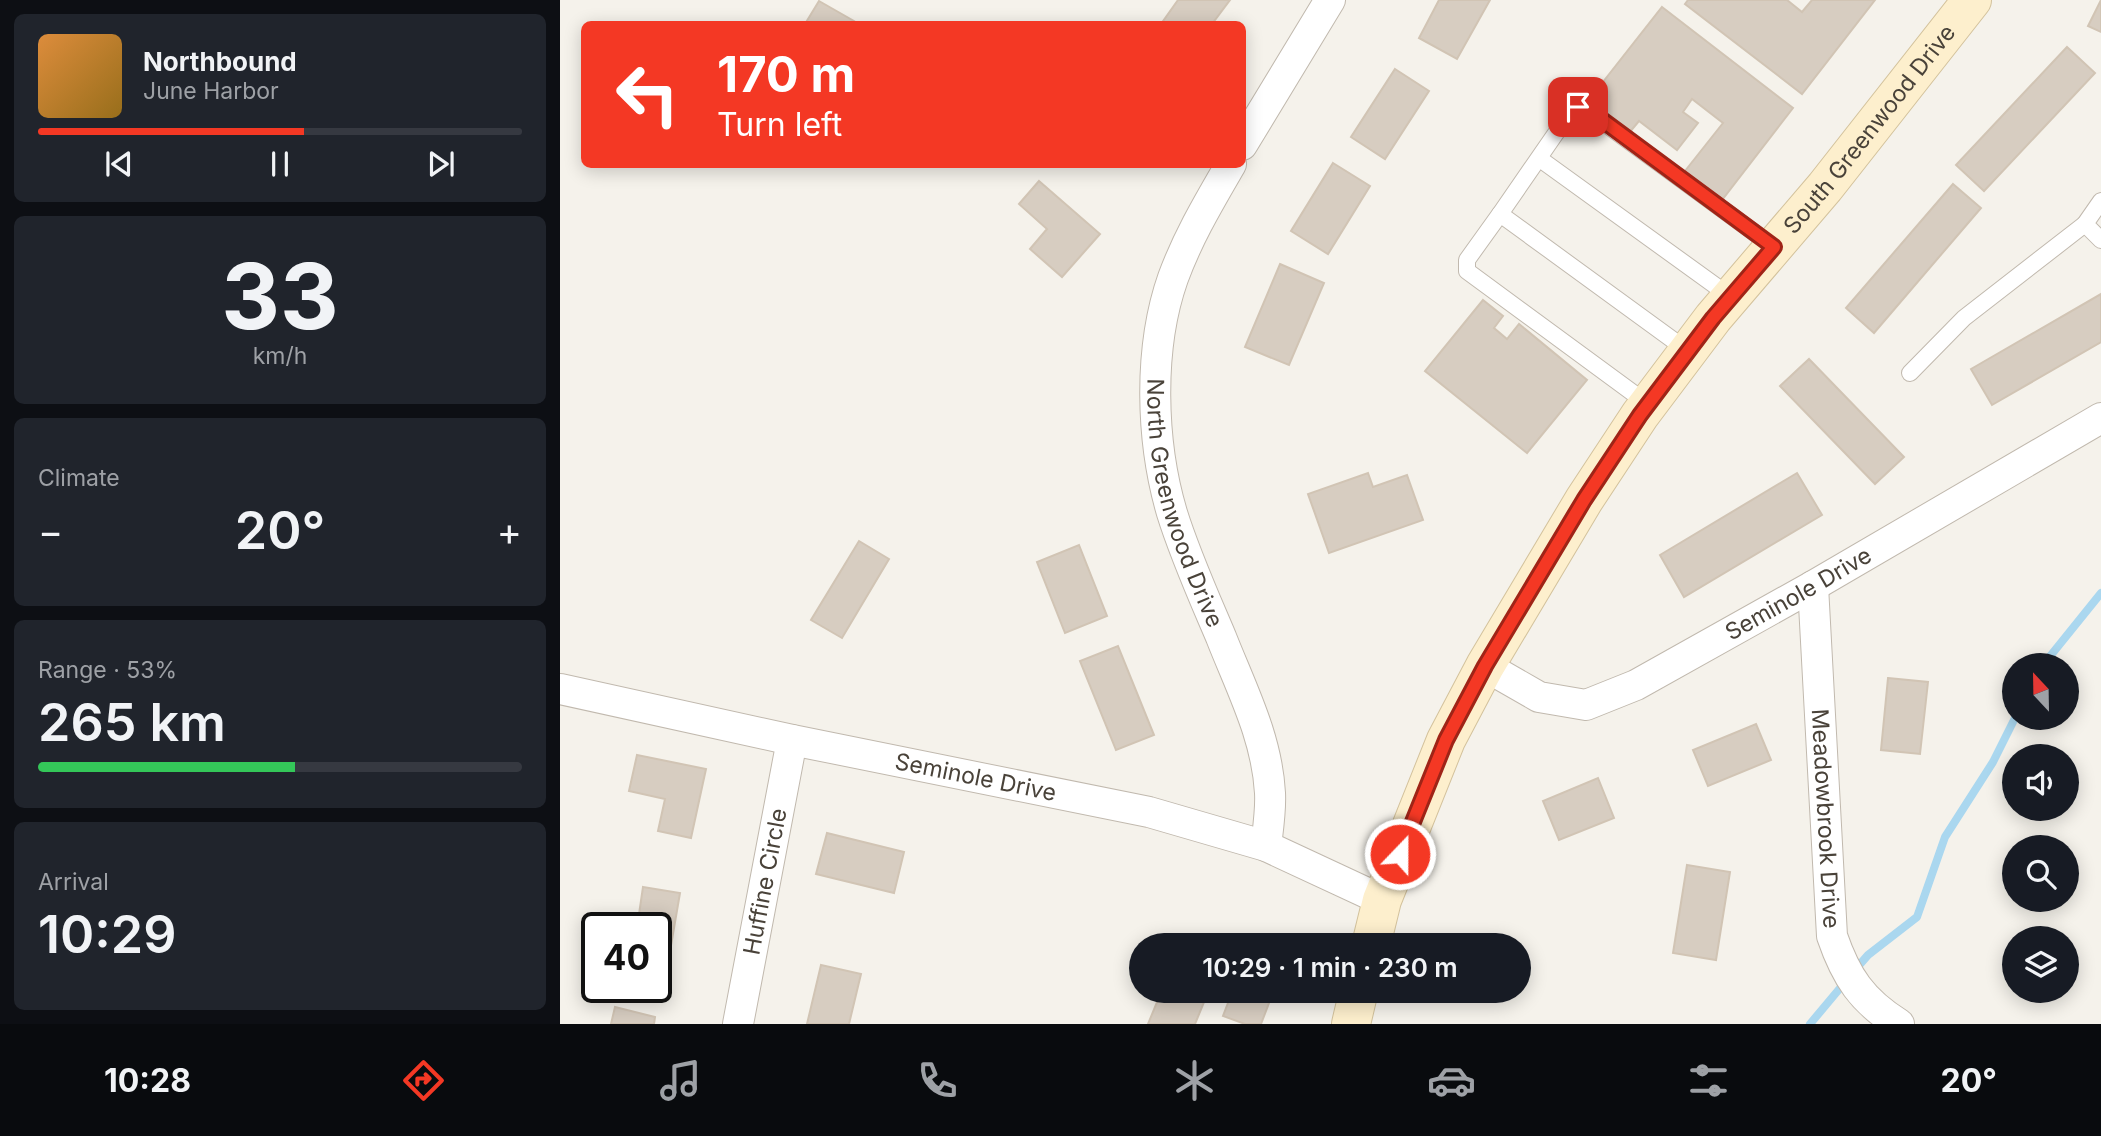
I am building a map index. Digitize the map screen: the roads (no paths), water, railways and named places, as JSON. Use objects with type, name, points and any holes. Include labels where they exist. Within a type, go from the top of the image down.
[{"type":"street","points":[[1246,138],[1330,0]]},
{"type":"street","name":"South Greenwood Drive","points":[[1374,933],[1382,900],[1446,740],[1485,666],[1584,500],[1648,404],[1688,351],[1825,187],[1962,3]]},
{"type":"street","name":"North Greenwood Drive","points":[[1229,168],[1193,230],[1173,279],[1159,331],[1156,393],[1161,461],[1172,513],[1222,641],[1247,696],[1267,761],[1271,796],[1266,846]]},
{"type":"street","name":"Seminole Drive","points":[[1485,666],[1539,697],[1586,705],[1648,679],[2101,418]]},
{"type":"street","name":"Meadowbrook Drive","points":[[1813,586],[1832,936],[1842,967],[1864,998],[1899,1024]]},
{"type":"street","name":"Seminole Drive","points":[[560,689],[792,740],[1149,811],[1266,846],[1382,900]]},
{"type":"street","name":"Huffine Circle","points":[[738,1024],[792,740]]},
{"type":"street","points":[[1351,1024],[1356,1003]]},
{"type":"lane","points":[[1648,404],[1467,271],[1467,260],[1565,120],[1574,109],[1581,106],[1774,247]]},
{"type":"lane","points":[[1540,159],[1731,297]]},
{"type":"lane","points":[[1910,373],[1964,318],[2085,224],[2101,201]]},
{"type":"lane","points":[[1500,214],[1688,351]]},
{"type":"lane","points":[[2085,224],[2101,240]]},
{"type":"waterway","points":[[2053,653],[2101,593]]},
{"type":"waterway","points":[[1854,971],[1868,955],[1917,917],[1945,837],[1993,762],[2009,730]]},
{"type":"waterway","points":[[1810,1024],[1846,981]]}]
